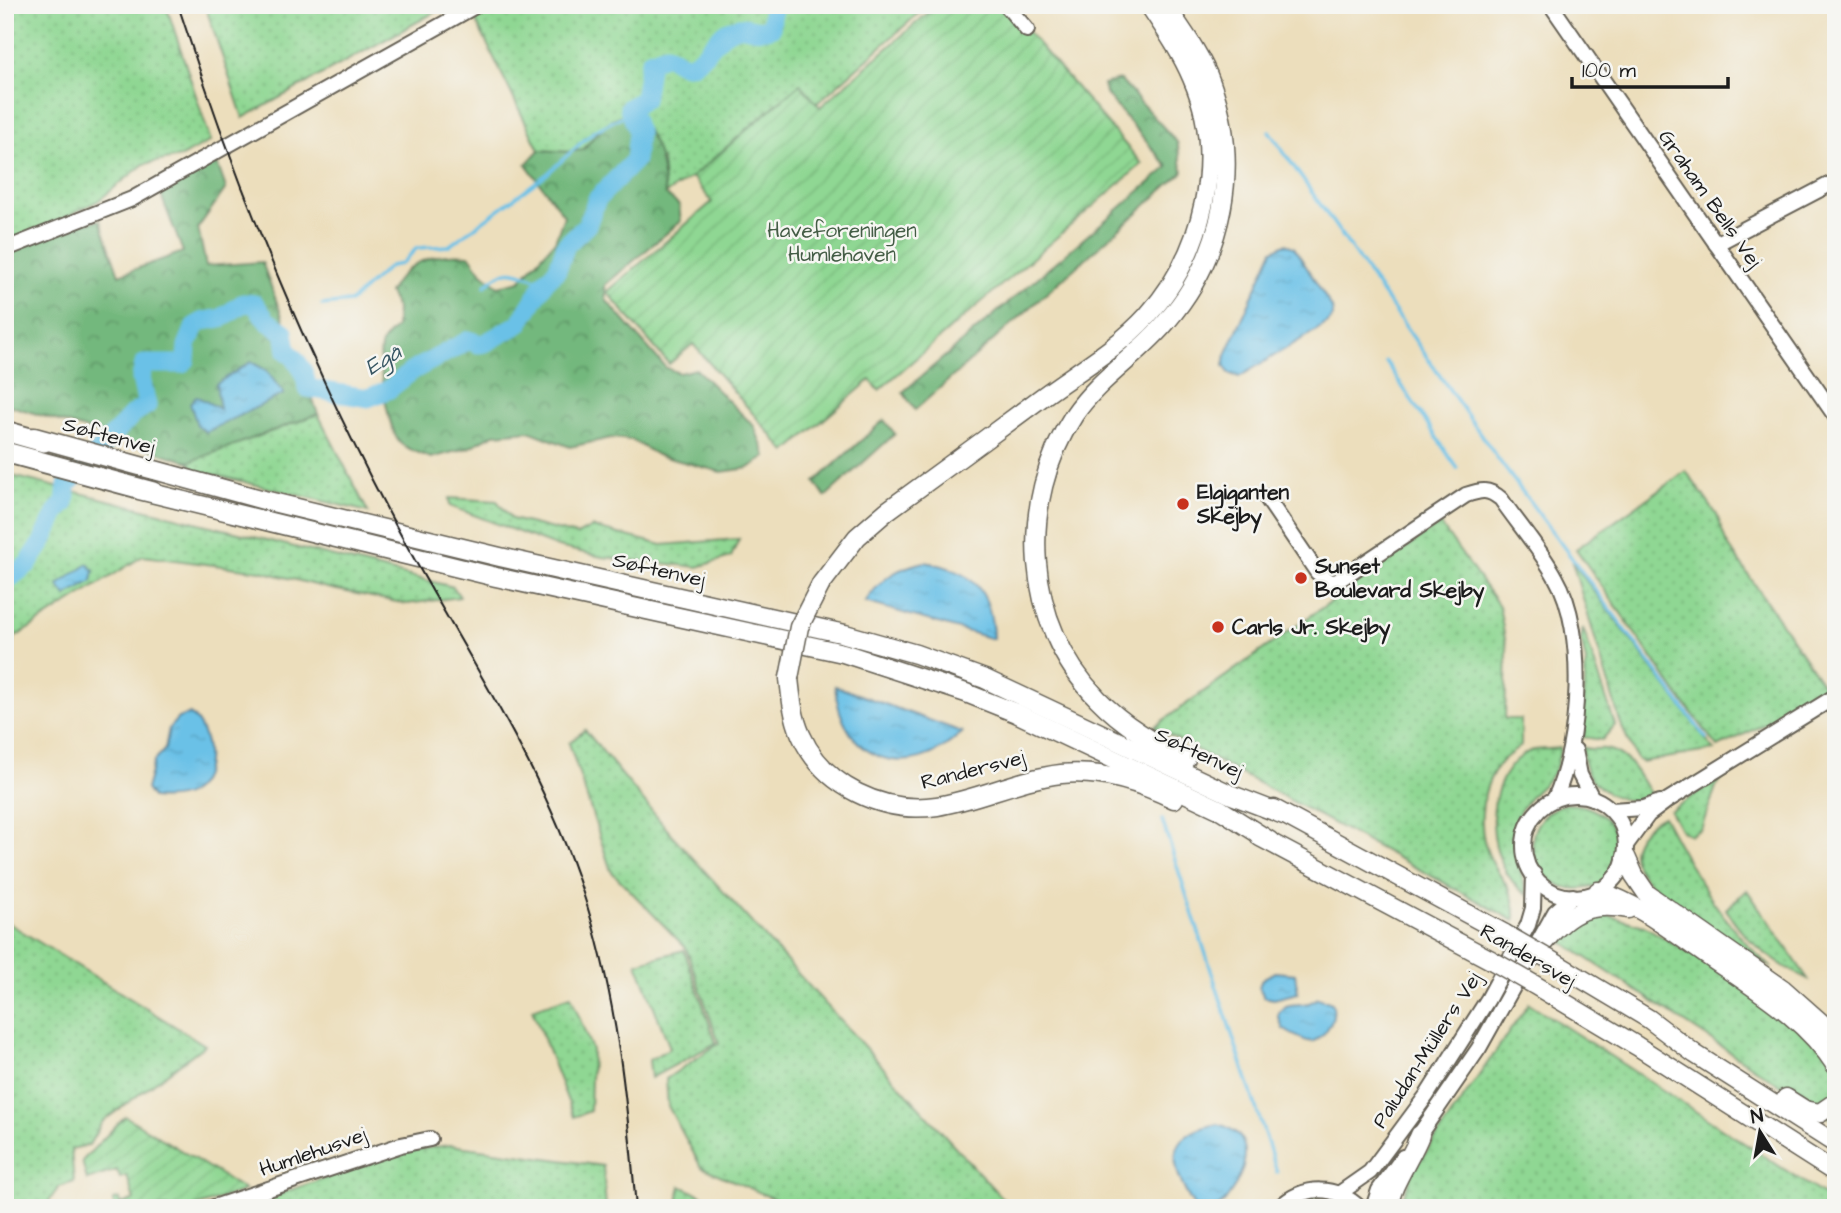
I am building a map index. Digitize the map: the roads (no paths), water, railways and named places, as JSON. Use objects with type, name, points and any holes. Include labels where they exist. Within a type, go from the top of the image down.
[{"type":"highway","points":[[5,431],[45,443]]},
{"type":"highway","points":[[5,452],[30,464],[153,492]]},
{"type":"main road","name":"Randersvej","points":[[1149,5],[1181,53],[1194,81],[1205,120],[1208,183],[1191,248],[1180,271],[1145,319],[887,511],[857,537],[821,584],[799,627],[789,678],[792,706],[801,736],[820,764],[844,787],[875,801],[906,808],[937,806],[1042,777],[1101,775],[1158,792],[1270,841],[1491,960],[1713,1094],[1836,1173]]},
{"type":"main road","name":"Randersvej","points":[[1165,5],[1210,80],[1221,117],[1227,159],[1223,206],[1212,246],[1195,284],[1167,323],[1096,388],[1074,415],[1056,448],[1041,490],[1035,534],[1039,586],[1053,632],[1073,669],[1098,699],[1136,731],[1236,785],[1284,815],[1505,934],[1539,959],[1649,1019],[1695,1054],[1836,1144]]},
{"type":"main road","name":"Søftenvej","points":[[5,424],[45,443],[137,467],[500,557],[845,634],[916,654],[985,679],[1232,794],[1284,815]]},
{"type":"main road","points":[[5,461],[30,464]]},
{"type":"main road","name":"Søftenvej","points":[[153,492],[496,577],[843,653],[966,693],[1016,713],[1221,810],[1270,841]]},
{"type":"main road","points":[[1626,851],[1634,876],[1647,894],[1783,989],[1836,1035]]},
{"type":"main road","points":[[1598,891],[1637,906],[1781,1008],[1810,1032],[1836,1066]]},
{"type":"main road","points":[[1539,959],[1559,925],[1586,908],[1606,906],[1628,909],[1660,922]]},
{"type":"main road","points":[[1649,1019],[1701,1045],[1805,1110],[1820,1113],[1836,1102]]},
{"type":"main road","points":[[1389,1208],[1398,1177],[1411,1160],[1420,1135]]},
{"type":"street","points":[[11,247],[132,199],[477,5]]},
{"type":"street","points":[[1006,5],[1027,30]]},
{"type":"street","name":"Graham Bells Vej","points":[[1550,5],[1836,416]]},
{"type":"street","points":[[1716,244],[1836,181]]},
{"type":"street","points":[[1266,497],[1317,572],[1328,581],[1336,582],[1466,495],[1481,490],[1491,491],[1500,499],[1557,578],[1566,601],[1575,661],[1573,739],[1576,762],[1592,798]]},
{"type":"street","points":[[1626,851],[1623,829],[1611,810],[1592,798],[1573,795],[1555,798],[1539,808],[1529,820],[1524,834],[1523,850],[1534,874],[1555,892],[1573,896],[1598,891],[1612,883],[1626,851],[1648,815],[1836,696]]},
{"type":"street","points":[[1555,798],[1568,766],[1573,739]]},
{"type":"street","points":[[1611,810],[1643,808],[1668,800]]},
{"type":"street","name":"Paludan-Müllers Vej","points":[[1340,1193],[1370,1172],[1427,1095],[1488,999],[1528,925],[1534,908],[1534,874]]},
{"type":"street","name":"Paludan-Müllers Vej","points":[[1373,1208],[1386,1179],[1420,1135],[1539,959],[1555,912],[1573,896]]},
{"type":"street","name":"Humlehusvej","points":[[211,1208],[390,1148],[430,1139]]},
{"type":"street","points":[[1279,1208],[1293,1196],[1308,1191],[1340,1193],[1360,1208]]},
{"type":"water","points":[[1285,244],[1294,247],[1332,308],[1333,316],[1328,323],[1239,377],[1230,374],[1224,366],[1226,355],[1273,250]]},
{"type":"water","points":[[251,362],[266,370],[284,394],[206,432],[197,425],[190,403],[196,396],[220,409],[216,384]]},
{"type":"water","points":[[925,562],[955,571],[976,585],[989,607],[993,639],[865,602],[890,575]]},
{"type":"water","points":[[88,564],[94,571],[92,581],[66,596],[58,585]]},
{"type":"water","points":[[835,686],[962,732],[942,748],[921,758],[901,761],[881,757],[864,748],[850,733],[840,712]]},
{"type":"water","points":[[190,714],[197,722],[206,742],[207,765],[204,776],[198,786],[186,795],[152,798],[146,789],[154,761],[165,749],[169,728],[178,718]]},
{"type":"water","points":[[1275,972],[1295,974],[1298,993],[1274,999],[1264,997],[1259,987],[1262,979]]},
{"type":"water","points":[[1318,998],[1332,1003],[1333,1008],[1330,1025],[1319,1038],[1311,1042],[1283,1029],[1278,1015],[1282,1009],[1313,1002]]},
{"type":"water","points":[[1218,1124],[1230,1129],[1243,1142],[1245,1151],[1242,1171],[1222,1204],[1212,1208],[1195,1208],[1176,1166],[1179,1144],[1200,1129]]},
{"type":"waterway","name":"Egå","points":[[5,582],[28,564],[42,543],[57,511],[65,503],[67,485],[133,414],[147,405],[141,378],[144,364],[182,364],[186,360],[187,346],[195,326],[204,321],[222,318],[243,303],[255,304],[267,321],[284,332],[287,351],[301,367],[307,388],[368,398],[388,390],[412,371],[469,340],[478,344],[485,343],[519,324],[545,282],[557,270],[566,245],[587,225],[597,199],[635,160],[638,132],[629,108],[644,99],[650,61],[666,55],[683,64],[692,64],[723,34],[731,30],[742,27],[760,30],[771,28],[773,5]]},
{"type":"waterway","points":[[322,305],[350,302],[390,266],[401,264],[417,248],[449,246],[547,174],[593,132],[630,112]]},
{"type":"waterway","points":[[1269,131],[1498,459],[1706,738]]},
{"type":"waterway","points":[[485,286],[507,272],[520,273],[545,282]]},
{"type":"waterway","points":[[1386,362],[1457,468]]},
{"type":"waterway","points":[[1162,820],[1277,1172]]},
{"type":"tram line","points":[[178,5],[222,135],[272,262],[327,388],[388,511],[519,745],[565,842],[595,932],[612,1010],[629,1128],[636,1208]]},
{"type":"place","name":"Elgiganten Skejby","points":[[1183,504]]},
{"type":"place","name":"Sunset Boulevard Skejby","points":[[1301,578]]},
{"type":"place","name":"Carls Jr. Skejby","points":[[1218,627]]},
{"type":"park label","name":"Haveforeningen Humlehaven","points":[[842,242]]}]
